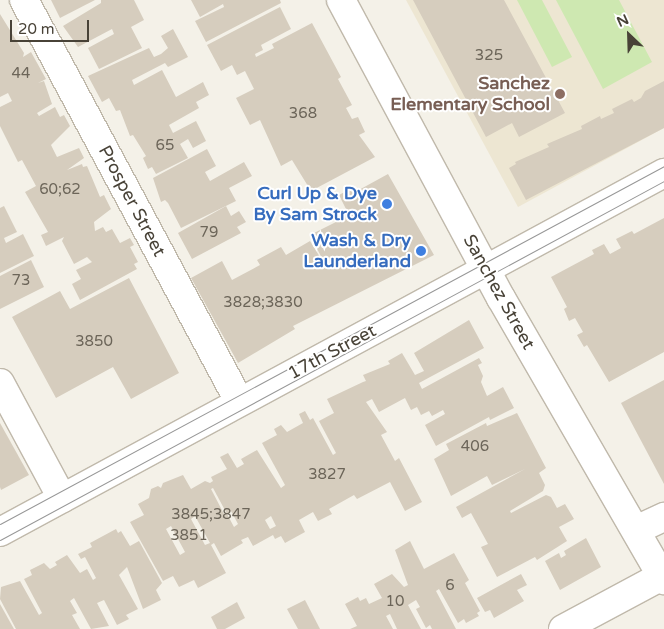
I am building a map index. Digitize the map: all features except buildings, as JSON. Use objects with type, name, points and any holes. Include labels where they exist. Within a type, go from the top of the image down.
[{"type":"street","name":"Prosper Street","points":[[24,0],[240,402]]},
{"type":"street","name":"Sanchez Street","points":[[341,0],[486,270],[663,578]]},
{"type":"street","name":"17th Street","points":[[0,532],[664,173]]},
{"type":"street","points":[[0,383],[62,498]]},
{"type":"street","points":[[636,530],[664,517]]},
{"type":"street","points":[[563,629],[663,578]]},
{"type":"shaded area","name":"Sanchez Elementary School","points":[[406,0],[664,0],[664,128],[518,207]]},
{"type":"green space","points":[[517,0],[542,0],[572,57],[552,67]]},
{"type":"green space","points":[[556,0],[619,0],[652,62],[603,89]]},
{"type":"tram line","points":[[0,524],[664,166]]},
{"type":"tram line","points":[[0,540],[664,181]]},
{"type":"place","name":"Sanchez Elementary School","points":[[560,94]]},
{"type":"place","name":"Curl Up & Dye By Sam Strock","points":[[387,204]]},
{"type":"place","name":"Wash & Dry Launderland","points":[[421,251]]}]
